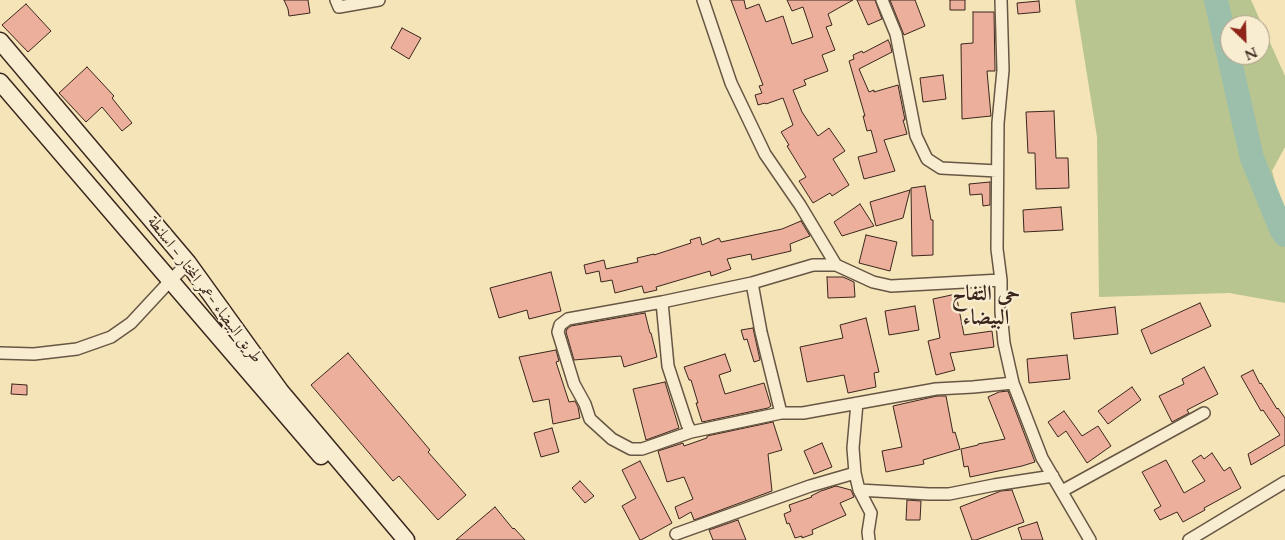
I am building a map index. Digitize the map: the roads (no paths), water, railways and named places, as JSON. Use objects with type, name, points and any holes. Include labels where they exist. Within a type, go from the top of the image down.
[{"type":"main road","name":"طريق البيضاء -عمر المختار - اسلنطة","points":[[0,41],[188,264],[281,392],[406,540]]},
{"type":"main road","name":"طريق البيضاء -عمر المختار - اسلنطة","points":[[0,82],[392,540]]},
{"type":"street","points":[[336,0],[339,7],[379,0]]},
{"type":"street","points":[[703,0],[731,83],[765,154],[800,205],[836,265]]},
{"type":"street","points":[[882,0],[896,34],[916,136],[927,159],[941,168],[997,171]]},
{"type":"street","points":[[1001,0],[1003,70],[998,123],[997,248],[1001,280],[1000,312],[1004,343],[1013,383],[1042,458],[1090,540]]},
{"type":"street","points":[[0,353],[34,354],[76,349],[111,337],[131,323],[188,264]]},
{"type":"street","points":[[1001,280],[891,286],[873,282],[836,265],[813,265],[752,283],[568,319],[560,325],[558,332],[574,384],[585,404],[590,419],[612,439],[631,449],[642,449],[691,432],[781,413],[803,413],[936,389],[1013,383]]},
{"type":"street","points":[[752,283],[761,332],[781,413]]},
{"type":"street","points":[[662,302],[668,366],[691,432]]},
{"type":"street","points":[[857,403],[854,473],[859,490],[871,512],[869,540]]},
{"type":"street","points":[[1062,491],[1204,413]]},
{"type":"street","points":[[676,534],[810,486],[854,473]]},
{"type":"street","points":[[859,490],[949,494],[1053,476]]},
{"type":"street","points":[[1189,540],[1285,482]]},
{"type":"waterway","points":[[1216,0],[1252,158],[1285,235]]},
{"type":"district","name":"حي التفاح البيضاء","points":[[986,307]]}]
